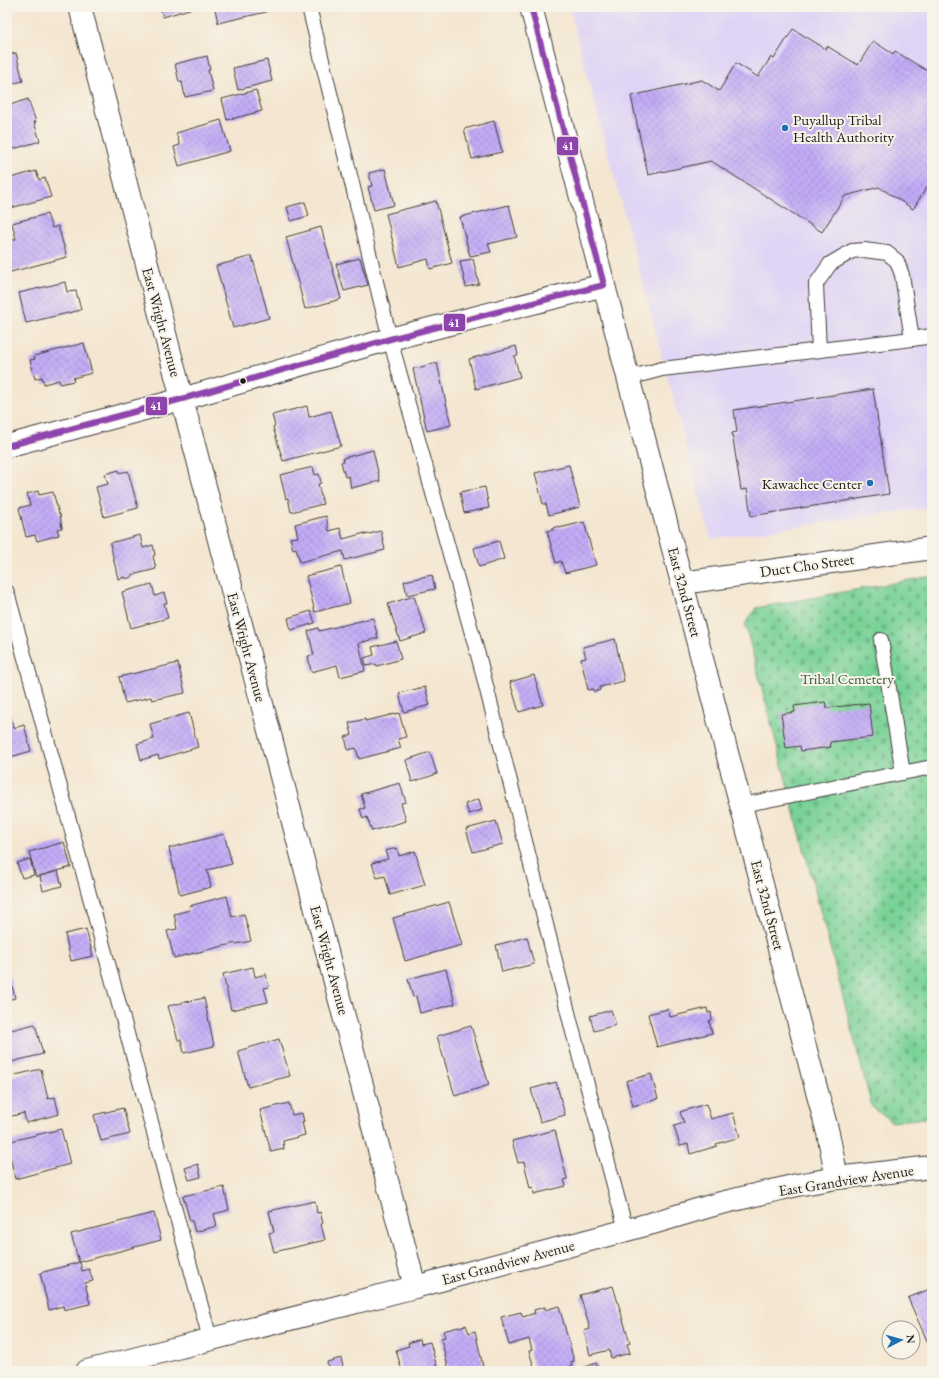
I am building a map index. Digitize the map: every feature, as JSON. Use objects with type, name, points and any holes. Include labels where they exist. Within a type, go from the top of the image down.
[{"type":"street","name":"East Wright Avenue","points":[[80,7],[416,1287]]},
{"type":"street","name":"East 32nd Street","points":[[531,7],[828,1133],[836,1178]]},
{"type":"street","points":[[7,446],[182,399],[390,339],[604,285]]},
{"type":"street","name":"Duct Cho Street","points":[[682,583],[932,548]]},
{"type":"street","name":"East Grandview Avenue","points":[[87,1371],[416,1287],[732,1201],[809,1182],[932,1167]]},
{"type":"lane","points":[[309,7],[390,339],[480,662],[573,1032],[626,1230]]},
{"type":"lane","points":[[820,350],[816,284],[830,264],[852,251],[864,250],[887,253],[898,261],[902,275],[912,339]]},
{"type":"lane","points":[[628,378],[662,369],[757,359],[932,336]]},
{"type":"lane","points":[[7,592],[210,1339]]},
{"type":"lane","points":[[882,640],[903,773]]},
{"type":"lane","points":[[742,805],[932,767]]},
{"type":"shaded area","points":[[569,7],[932,7],[932,507],[711,539]]},
{"type":"green space","name":"Tribal Cemetery","points":[[932,576],[932,1117],[892,1122],[872,1107],[745,624],[756,608]]},
{"type":"building","points":[[160,7],[196,7],[163,17]]},
{"type":"building","points":[[224,7],[265,7],[266,12],[218,23],[215,9]]},
{"type":"building","name":"Puyallup Tribal Health Authority","points":[[793,29],[826,49],[827,46],[858,65],[873,41],[893,54],[895,51],[932,74],[932,179],[913,209],[879,187],[845,196],[822,232],[711,161],[648,175],[631,96],[702,80],[719,91],[736,63],[758,77],[771,57],[774,59]]},
{"type":"building","points":[[16,53],[23,81],[7,85],[7,55]]},
{"type":"building","points":[[207,56],[210,70],[208,70],[213,91],[185,97],[182,82],[179,82],[175,64]]},
{"type":"building","points":[[267,60],[272,81],[238,90],[233,68]]},
{"type":"building","points":[[256,90],[262,111],[227,120],[222,99]]},
{"type":"building","points":[[28,99],[36,122],[34,122],[40,141],[7,151],[7,106]]},
{"type":"building","points":[[221,120],[230,151],[179,166],[174,147],[180,145],[176,133]]},
{"type":"building","points":[[494,121],[502,152],[472,159],[464,129]]},
{"type":"building","points":[[385,169],[394,205],[374,210],[368,187],[372,186],[369,173]]},
{"type":"building","points":[[36,171],[39,180],[45,178],[51,197],[7,209],[7,179]]},
{"type":"building","points":[[436,201],[452,263],[430,269],[428,259],[399,267],[386,214]]},
{"type":"building","points":[[305,202],[309,216],[291,221],[287,207]]},
{"type":"building","points":[[509,205],[517,237],[488,244],[491,252],[470,256],[460,217]]},
{"type":"building","points":[[47,214],[52,228],[58,226],[67,257],[7,273],[7,241],[16,239],[12,223]]},
{"type":"building","points":[[321,227],[341,299],[305,309],[286,237]]},
{"type":"building","points":[[252,256],[269,318],[233,328],[216,266]]},
{"type":"building","points":[[360,258],[368,285],[344,291],[336,264]]},
{"type":"building","points":[[473,259],[479,284],[466,287],[460,261]]},
{"type":"building","points":[[65,282],[67,292],[76,291],[81,310],[26,323],[19,293]]},
{"type":"building","points":[[84,343],[92,373],[73,378],[74,381],[60,384],[59,380],[44,384],[42,377],[35,379],[30,360],[35,359],[34,356]]},
{"type":"building","points":[[516,346],[518,355],[514,356],[520,377],[476,389],[469,359]]},
{"type":"building","points":[[437,363],[451,425],[427,431],[413,369]]},
{"type":"building","points":[[873,389],[889,494],[751,516],[747,489],[741,490],[732,433],[737,432],[734,410]]},
{"type":"building","points":[[307,406],[309,417],[331,411],[341,446],[283,461],[273,427],[275,426],[272,415]]},
{"type":"building","points":[[373,450],[380,481],[351,488],[349,476],[345,477],[341,462],[344,461],[343,458]]},
{"type":"building","points":[[569,465],[580,507],[549,515],[546,504],[543,504],[535,473]]},
{"type":"building","points":[[313,467],[315,475],[319,474],[321,483],[318,484],[323,504],[291,512],[280,475]]},
{"type":"building","points":[[119,470],[119,473],[128,471],[138,508],[104,517],[96,487],[108,484],[105,474]]},
{"type":"building","points":[[485,487],[489,508],[464,513],[460,492]]},
{"type":"building","points":[[38,491],[39,495],[53,492],[60,514],[62,528],[57,529],[59,535],[37,541],[35,535],[26,537],[19,508],[30,505],[27,494]]},
{"type":"building","points":[[326,516],[329,531],[340,528],[343,539],[365,533],[365,535],[381,531],[385,550],[345,560],[343,551],[300,562],[296,548],[293,549],[290,538],[298,537],[295,524]]},
{"type":"building","points":[[584,522],[596,565],[565,573],[561,561],[556,563],[547,531],[553,530],[553,528],[558,526],[559,528]]},
{"type":"building","points":[[140,535],[143,548],[153,545],[155,555],[153,556],[156,569],[132,575],[132,577],[125,579],[125,577],[118,579],[110,543]]},
{"type":"building","points":[[499,541],[504,559],[479,567],[474,548]]},
{"type":"building","points":[[341,567],[350,603],[315,612],[306,576]]},
{"type":"building","points":[[432,575],[435,589],[407,595],[404,581]]},
{"type":"building","points":[[152,584],[155,596],[164,593],[167,603],[164,603],[168,618],[131,628],[122,592]]},
{"type":"building","points":[[414,596],[426,633],[400,641],[388,604]]},
{"type":"building","points":[[311,611],[315,623],[291,630],[288,618]]},
{"type":"building","points":[[373,618],[378,638],[359,643],[365,671],[340,677],[337,665],[311,672],[308,656],[314,655],[308,631],[318,628],[319,631]]},
{"type":"building","points":[[615,639],[624,681],[600,687],[600,690],[594,692],[594,689],[588,690],[581,659],[586,658],[583,647]]},
{"type":"building","points":[[396,641],[401,659],[377,666],[376,664],[366,666],[364,658],[374,655],[372,647]]},
{"type":"building","points":[[178,663],[185,693],[152,700],[151,697],[125,703],[119,677]]},
{"type":"building","points":[[534,675],[543,705],[519,712],[510,682]]},
{"type":"building","points":[[928,685],[932,685],[932,698],[931,698]]},
{"type":"building","points":[[425,687],[430,705],[404,712],[399,693]]},
{"type":"building","points":[[825,702],[827,708],[869,703],[873,737],[830,742],[831,747],[801,751],[800,746],[786,748],[781,714],[795,712],[794,706]]},
{"type":"building","points":[[7,704],[14,728],[24,725],[31,751],[7,758]]},
{"type":"building","points":[[189,713],[198,747],[159,759],[158,755],[141,760],[137,744],[154,739],[150,724]]},
{"type":"building","points":[[399,713],[406,737],[398,739],[401,748],[359,759],[356,748],[348,750],[345,737],[352,735],[349,723]]},
{"type":"building","points":[[430,752],[437,774],[412,782],[406,760]]},
{"type":"building","points":[[400,783],[406,802],[401,803],[406,821],[372,831],[367,817],[363,819],[360,809],[365,808],[361,794]]},
{"type":"building","points":[[479,799],[482,810],[469,814],[465,804]]},
{"type":"building","points":[[496,821],[503,844],[473,852],[466,829]]},
{"type":"building","points":[[224,834],[232,864],[207,870],[211,887],[180,895],[169,848]]},
{"type":"building","points":[[64,842],[71,867],[36,877],[29,852]]},
{"type":"building","points":[[397,848],[399,856],[415,851],[425,885],[390,895],[385,876],[377,878],[372,863],[388,859],[385,851]]},
{"type":"building","points":[[30,859],[34,875],[22,878],[17,863]]},
{"type":"building","points":[[58,871],[62,886],[43,891],[40,876]]},
{"type":"building","points":[[227,896],[232,917],[244,914],[251,941],[236,943],[174,958],[167,931],[177,929],[174,914],[190,910],[189,906]]},
{"type":"building","points":[[449,902],[462,945],[405,961],[393,918]]},
{"type":"building","points":[[86,929],[93,956],[71,961],[65,934]]},
{"type":"building","points":[[527,937],[534,964],[502,972],[496,945]]},
{"type":"building","points":[[253,967],[255,977],[266,974],[269,987],[264,988],[268,1002],[231,1010],[223,974]]},
{"type":"building","points":[[446,969],[455,1004],[420,1013],[416,996],[413,997],[408,979]]},
{"type":"building","points":[[7,972],[9,972],[15,998],[7,1000]]},
{"type":"building","points":[[204,998],[214,1046],[184,1053],[181,1040],[178,1040],[168,1006]]},
{"type":"building","points":[[707,1008],[708,1013],[711,1012],[712,1020],[709,1021],[712,1033],[657,1047],[648,1014],[668,1009],[670,1017]]},
{"type":"building","points":[[611,1010],[616,1025],[594,1031],[590,1016]]},
{"type":"building","points":[[35,1024],[43,1054],[7,1063],[7,1031]]},
{"type":"building","points":[[471,1026],[489,1085],[455,1096],[437,1036]]},
{"type":"building","points":[[279,1039],[290,1076],[248,1087],[238,1051]]},
{"type":"building","points":[[41,1069],[48,1099],[55,1097],[59,1114],[26,1123],[24,1113],[8,1117],[7,1077]]},
{"type":"building","points":[[651,1074],[658,1099],[633,1106],[626,1081]]},
{"type":"building","points":[[556,1082],[565,1115],[540,1122],[531,1089]]},
{"type":"building","points":[[289,1103],[292,1115],[302,1113],[304,1122],[302,1122],[305,1135],[283,1141],[284,1149],[271,1152],[260,1110]]},
{"type":"building","points":[[706,1104],[711,1119],[733,1113],[740,1137],[690,1154],[688,1144],[680,1146],[674,1126],[684,1123],[680,1112]]},
{"type":"building","points":[[123,1108],[130,1134],[101,1141],[94,1115]]},
{"type":"building","points":[[61,1129],[70,1164],[15,1179],[7,1142]]},
{"type":"building","points":[[555,1130],[567,1179],[564,1180],[566,1186],[534,1194],[533,1187],[530,1188],[524,1162],[518,1163],[512,1141]]},
{"type":"building","points":[[198,1164],[201,1177],[189,1180],[185,1168]]},
{"type":"building","points":[[224,1187],[229,1210],[214,1214],[217,1226],[195,1232],[192,1221],[190,1221],[183,1196]]},
{"type":"building","points":[[315,1201],[317,1213],[320,1212],[323,1223],[321,1224],[325,1240],[274,1252],[269,1233],[274,1232],[269,1211]]},
{"type":"building","points":[[154,1213],[161,1240],[79,1262],[71,1234]]},
{"type":"building","points":[[80,1262],[82,1271],[89,1269],[93,1281],[85,1283],[90,1304],[64,1310],[63,1306],[49,1310],[40,1273]]},
{"type":"building","points":[[613,1286],[630,1343],[627,1344],[630,1353],[611,1358],[609,1350],[590,1355],[584,1331],[590,1329],[580,1295]]},
{"type":"building","points":[[932,1288],[932,1352],[921,1327],[921,1320],[918,1320],[908,1298]]},
{"type":"building","points":[[559,1306],[574,1361],[571,1362],[572,1366],[568,1368],[569,1371],[535,1371],[529,1351],[532,1350],[529,1339],[509,1345],[501,1317],[521,1312],[523,1317],[535,1313],[534,1310],[545,1307],[545,1310]]},
{"type":"building","points":[[466,1325],[469,1333],[475,1331],[484,1371],[449,1371],[441,1338],[445,1337],[443,1331]]},
{"type":"building","points":[[420,1339],[421,1344],[430,1342],[438,1371],[402,1371],[396,1350],[409,1346],[408,1343]]},
{"type":"building","points":[[341,1358],[344,1371],[329,1371],[327,1362]]},
{"type":"building","points":[[596,1363],[599,1371],[580,1371],[580,1369]]},
{"type":"transit line","name":"41","points":[[531,7],[604,285]]},
{"type":"transit line","name":"41","points":[[7,446],[182,399],[390,339],[604,285]]},
{"type":"place","name":"Puyallup Tribal Health Authority","points":[[785,128]]},
{"type":"place","name":"Kawachee Center","points":[[870,483]]}]
